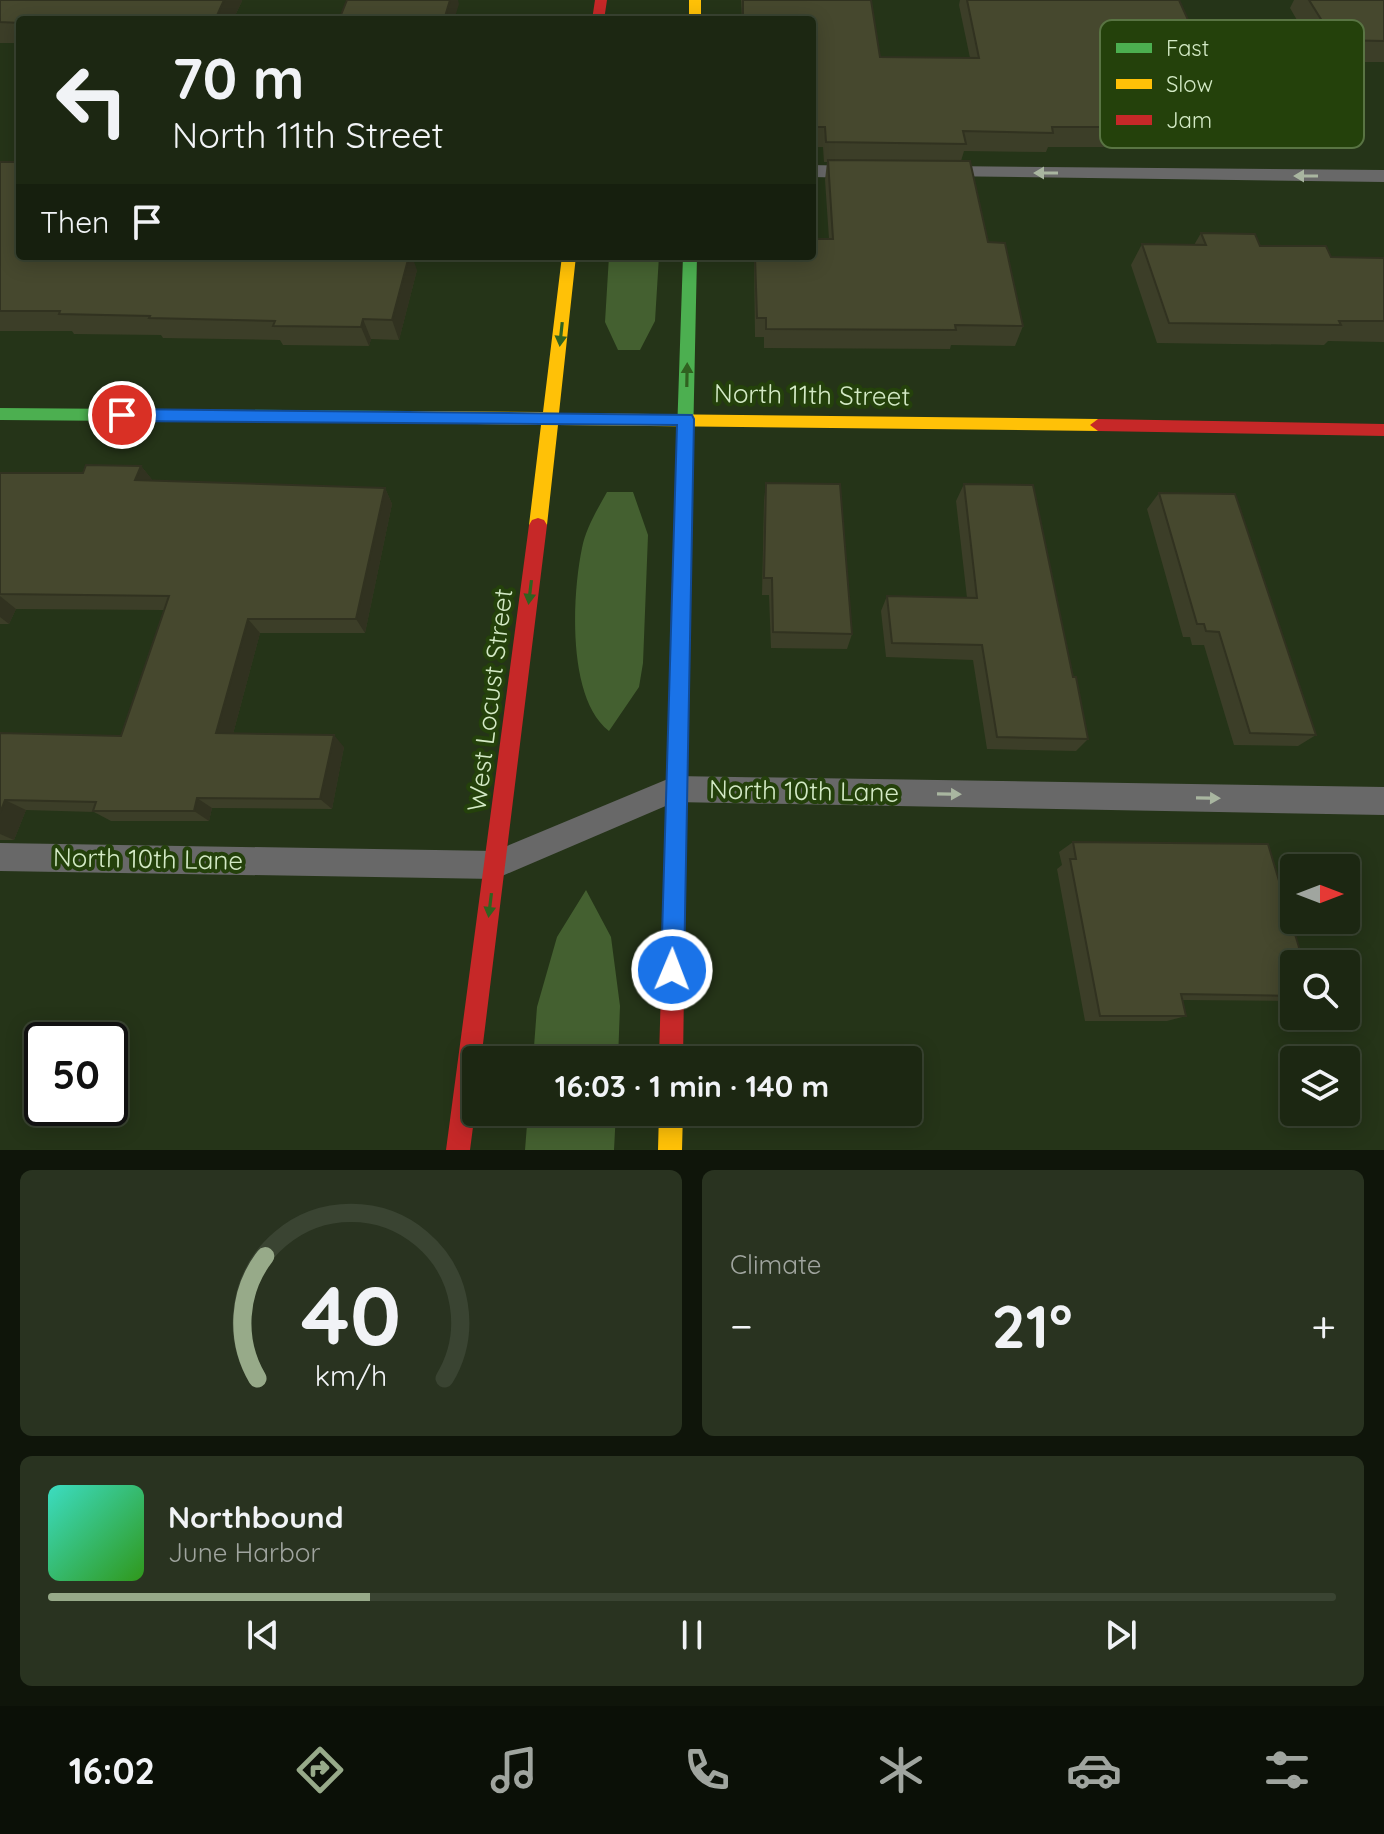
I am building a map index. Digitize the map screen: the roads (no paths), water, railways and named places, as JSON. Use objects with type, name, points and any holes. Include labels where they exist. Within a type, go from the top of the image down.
[{"type":"main road","name":"West Locust Street","points":[[458,1150],[552,418],[569,260]]},
{"type":"main road","points":[[671,1046],[690,260]]},
{"type":"main road","name":"North 11th Street","points":[[0,414],[686,419],[1384,430]]},
{"type":"main road","points":[[670,1150],[671,1126]]},
{"type":"lane","points":[[816,171],[876,172]]},
{"type":"lane","points":[[923,172],[1384,176]]},
{"type":"lane","name":"North 10th Lane","points":[[0,857],[495,865],[675,789],[1384,801]]}]
